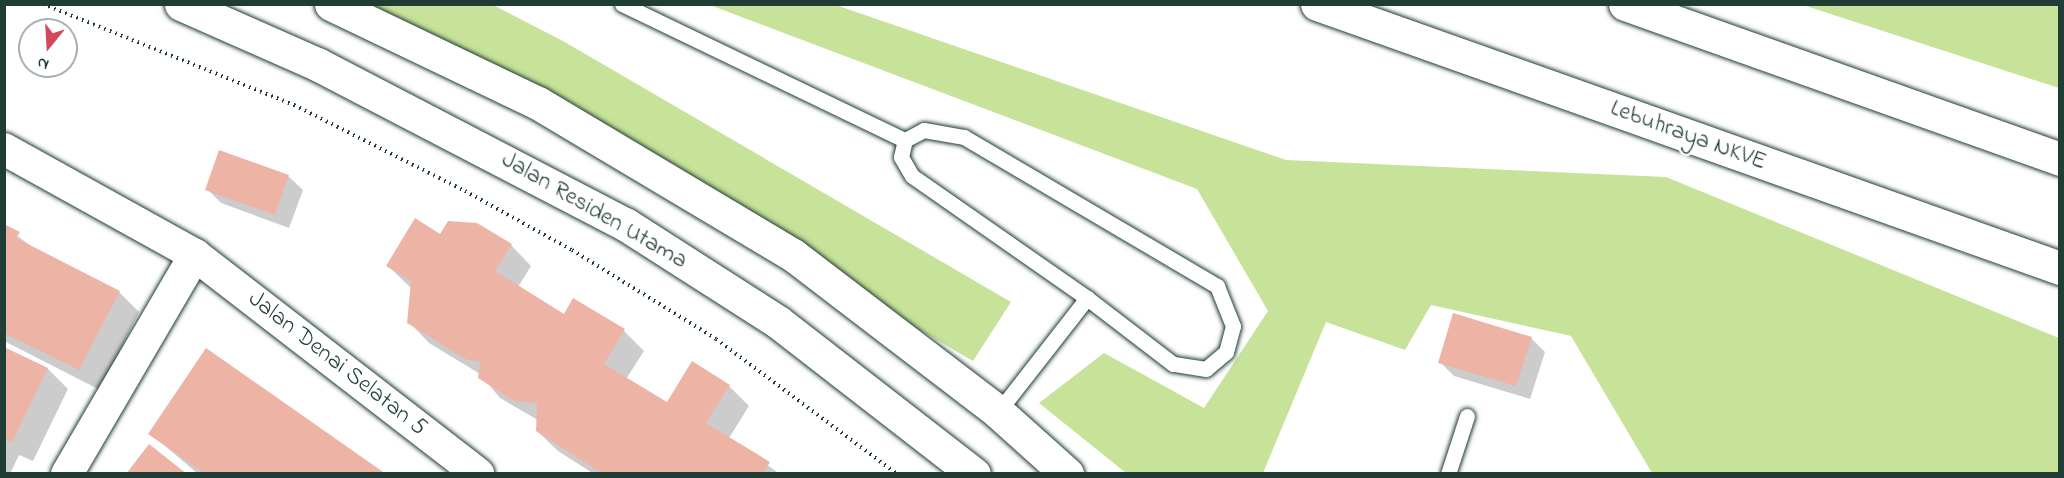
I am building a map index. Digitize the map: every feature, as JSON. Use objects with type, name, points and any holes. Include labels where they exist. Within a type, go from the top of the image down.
[{"type":"main road","name":"Jalan Residen Utama","points":[[181,4],[317,64],[625,224],[778,322],[974,474]]},
{"type":"main road","points":[[330,4],[538,103],[793,255],[998,412],[1067,474]]},
{"type":"main road","name":"Lebuhraya NKVE","points":[[1317,4],[2060,268]]},
{"type":"main road","points":[[1625,4],[2060,159]]},
{"type":"street","name":"Jalan Denai Selatan 5","points":[[4,149],[195,255],[478,474]]},
{"type":"street","points":[[67,474],[195,255]]},
{"type":"lane","points":[[622,4],[905,140]]},
{"type":"lane","points":[[924,130],[964,137],[1111,220],[1217,286],[1233,326],[1226,352],[1206,369],[1173,364],[1087,298],[912,176],[901,157],[905,140],[924,130]]},
{"type":"lane","points":[[998,412],[1087,298]]},
{"type":"lane","points":[[1448,474],[1467,416]]},
{"type":"path","points":[[43,4],[286,101],[465,191],[572,250],[716,339],[829,419],[897,474]]},
{"type":"green space","points":[[364,5],[493,5],[563,41],[1011,302],[973,361]]},
{"type":"green space","points":[[710,5],[836,5],[1286,160],[1666,177],[2059,338],[2059,473],[1652,473],[1571,336],[1431,305],[1405,350],[1326,322],[1263,473],[1126,473],[1039,403],[1104,353],[1204,408],[1268,311],[1197,189]]},
{"type":"green space","points":[[1803,5],[2059,5],[2059,88]]},
{"type":"building","points":[[219,150],[289,175],[275,215],[205,190]]},
{"type":"building","points":[[415,218],[440,234],[448,221],[477,223],[512,244],[495,271],[564,314],[573,298],[625,329],[604,364],[667,402],[692,361],[730,385],[706,423],[770,462],[763,474],[603,474],[536,431],[537,403],[514,401],[478,378],[480,361],[467,360],[407,323],[411,281],[386,266]]},
{"type":"building","points":[[4,224],[20,232],[16,238],[120,291],[79,370],[4,333]]},
{"type":"building","points":[[1453,313],[1532,337],[1516,386],[1438,363]]},
{"type":"building","points":[[4,347],[48,368],[12,442],[4,439]]},
{"type":"building","points":[[206,348],[386,474],[205,474],[148,434]]},
{"type":"building","points":[[149,444],[187,474],[126,474]]}]
